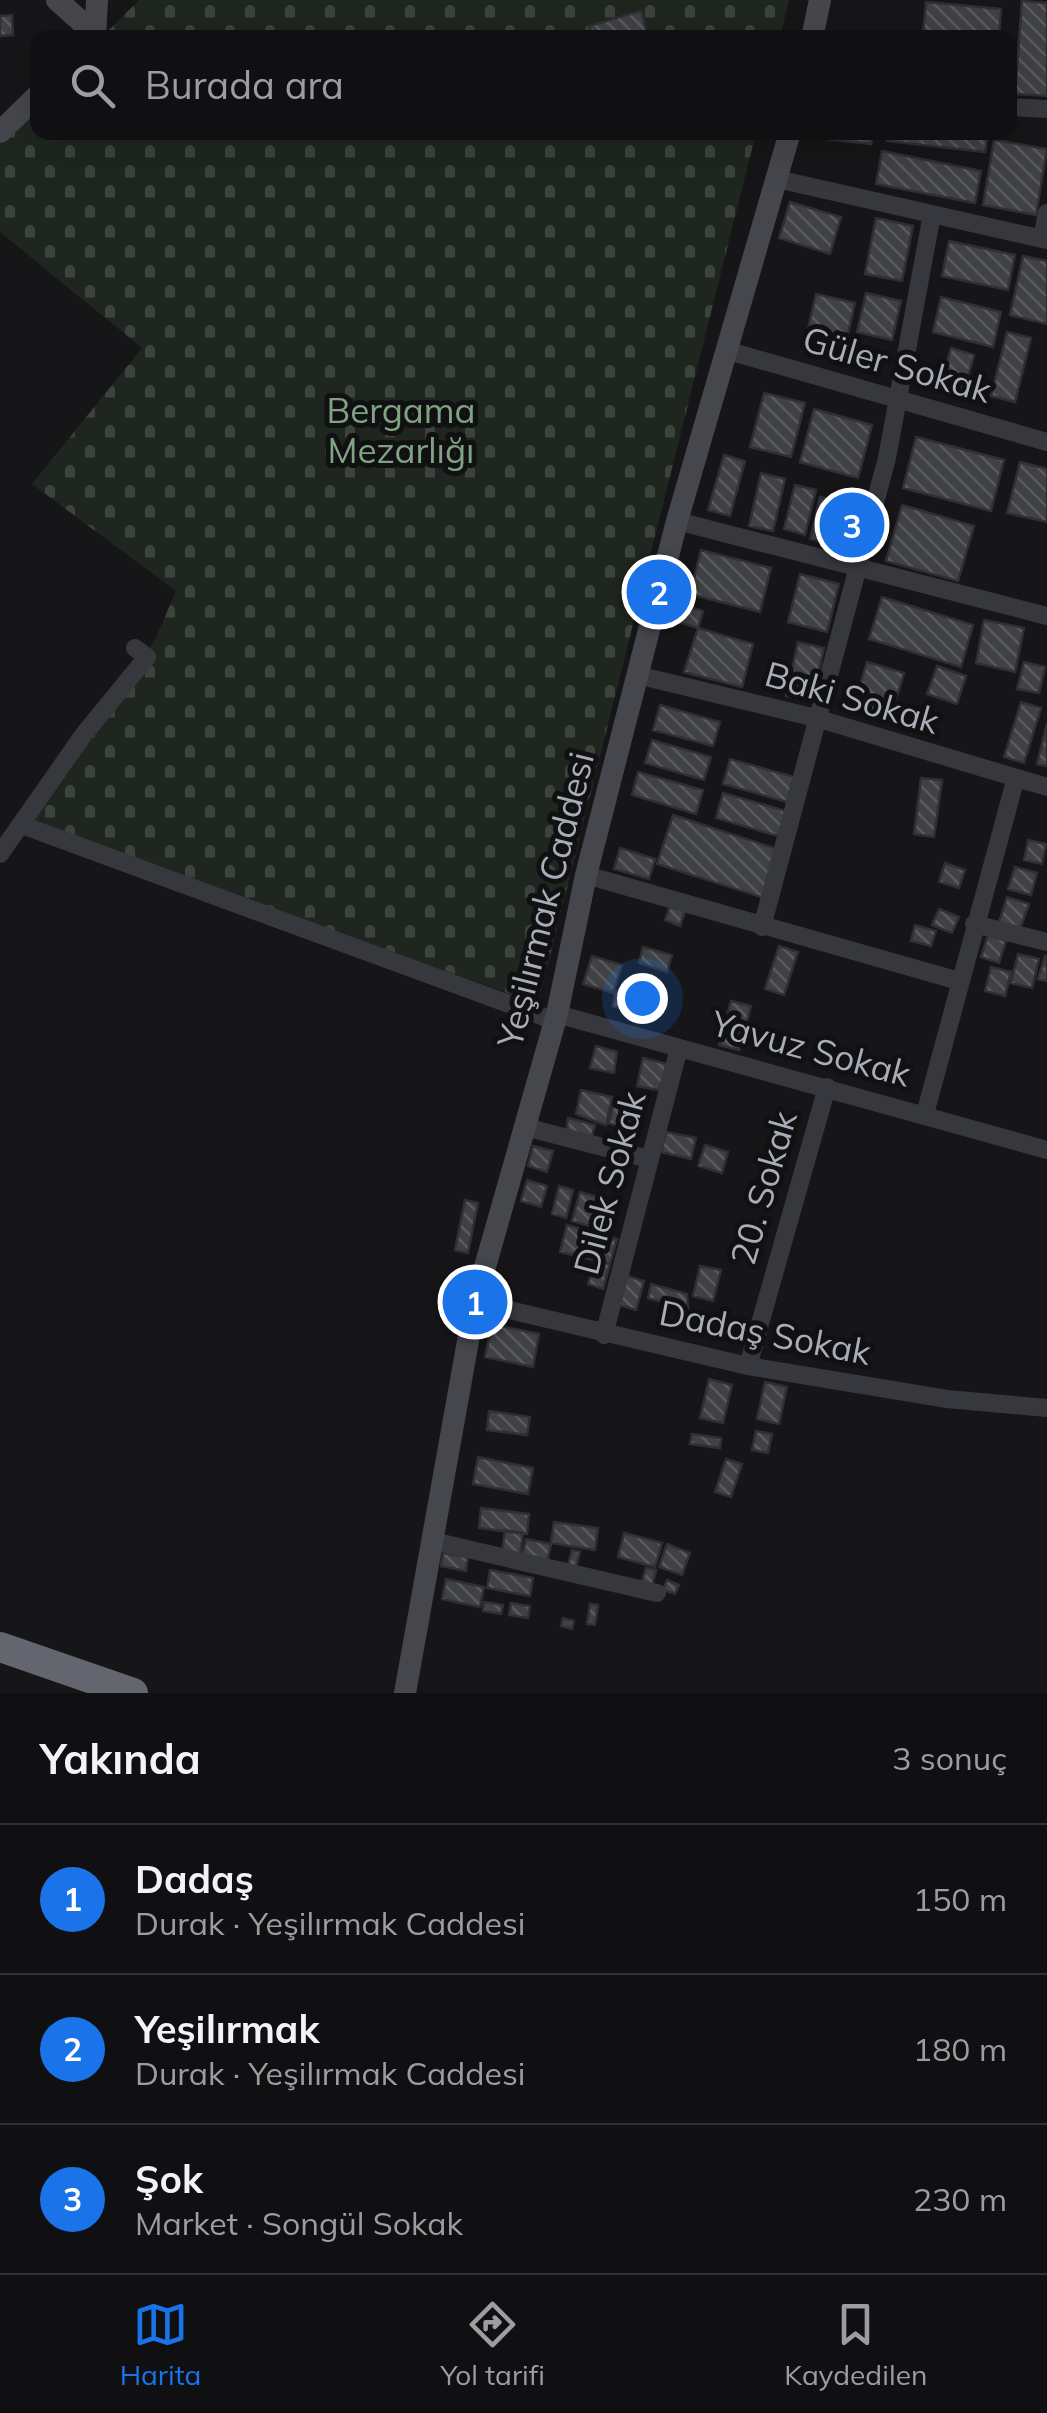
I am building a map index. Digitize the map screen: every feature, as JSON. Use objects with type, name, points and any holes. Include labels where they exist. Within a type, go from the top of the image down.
[{"type":"highway","points":[[0,1647],[133,1693]]},
{"type":"street","points":[[57,0],[90,30]]},
{"type":"street","points":[[96,30],[97,0]]},
{"type":"street","points":[[814,30],[820,0]]},
{"type":"street","points":[[0,132],[30,103]]},
{"type":"street","points":[[1017,107],[1047,109]]},
{"type":"street","name":"Yeşilırmak Caddesi","points":[[405,1693],[475,1302],[556,1018],[586,875],[678,521],[788,140]]},
{"type":"street","points":[[777,179],[1044,239],[1047,213]]},
{"type":"street","points":[[762,926],[860,569],[898,398],[932,214]]},
{"type":"street","name":"Güler Sokak","points":[[729,351],[1047,442]]},
{"type":"street","points":[[678,521],[1047,616]]},
{"type":"street","points":[[0,854],[84,734],[148,657],[136,648]]},
{"type":"street","name":"Baki Sokak","points":[[637,675],[816,718],[1015,781],[1047,787]]},
{"type":"street","points":[[925,1114],[1015,781]]},
{"type":"street","name":"Yavuz Sokak","points":[[22,825],[556,1018],[827,1087],[1047,1150]]},
{"type":"street","points":[[586,875],[959,981]]},
{"type":"street","points":[[974,924],[1047,941]]},
{"type":"street","name":"Dilek Sokak","points":[[604,1335],[680,1048]]},
{"type":"street","name":"20. Sokak","points":[[748,1366],[827,1087]]},
{"type":"street","points":[[525,1128],[649,1159]]},
{"type":"street","name":"Dadaş Sokak","points":[[475,1302],[748,1366],[947,1399],[1047,1408]]},
{"type":"street","points":[[433,1541],[658,1593]]},
{"type":"green space","points":[[139,0],[789,0],[782,30],[109,30]]},
{"type":"green space","name":"Bergama Mezarlığı","points":[[30,108],[30,140],[754,140],[538,1004],[31,822],[155,640],[176,591],[32,484],[142,348],[0,232],[0,139]]},
{"type":"building","points":[[1022,1],[1047,3],[1047,96],[1017,94]]},
{"type":"building","points":[[926,2],[1001,9],[1000,30],[923,30]]},
{"type":"building","points":[[641,11],[646,30],[590,30],[589,26]]},
{"type":"building","points":[[12,15],[13,35],[0,36],[0,16]]},
{"type":"building","points":[[836,140],[872,140],[871,144]]},
{"type":"building","points":[[887,140],[987,140],[985,152]]},
{"type":"building","points":[[994,140],[1047,149],[1036,215],[983,205]]},
{"type":"building","points":[[882,151],[981,171],[975,203],[876,184]]},
{"type":"building","points":[[790,202],[841,217],[830,254],[779,238]]},
{"type":"building","points":[[876,218],[913,226],[902,281],[865,274]]},
{"type":"building","points":[[949,241],[1015,255],[1008,290],[942,276]]},
{"type":"building","points":[[1023,256],[1047,261],[1047,324],[1010,315]]},
{"type":"building","points":[[866,293],[901,301],[892,340],[857,332]]},
{"type":"building","points":[[816,294],[855,303],[842,360],[803,351]]},
{"type":"building","points":[[941,297],[1001,312],[993,347],[933,332]]},
{"type":"building","points":[[1007,332],[1031,338],[1015,402],[991,396]]},
{"type":"building","points":[[951,348],[974,355],[964,391],[941,384]]},
{"type":"building","points":[[764,393],[805,403],[791,457],[750,447]]},
{"type":"building","points":[[814,409],[872,425],[858,478],[800,462]]},
{"type":"building","points":[[916,437],[1004,460],[991,511],[903,488]]},
{"type":"building","points":[[724,455],[745,461],[730,516],[708,510]]},
{"type":"building","points":[[1020,462],[1047,469],[1047,522],[1007,513]]},
{"type":"building","points":[[761,473],[785,479],[773,531],[749,526]]},
{"type":"building","points":[[795,485],[816,490],[805,535],[784,529]]},
{"type":"building","points":[[820,497],[860,506],[851,548],[810,539]]},
{"type":"building","points":[[902,505],[974,526],[958,581],[886,561]]},
{"type":"building","points":[[701,550],[771,568],[760,612],[690,594]]},
{"type":"building","points":[[800,574],[839,584],[827,632],[788,622]]},
{"type":"building","points":[[882,597],[973,625],[961,667],[869,639]]},
{"type":"building","points":[[677,603],[703,611],[698,628],[671,620]]},
{"type":"building","points":[[984,620],[1024,628],[1015,672],[976,663]]},
{"type":"building","points":[[698,628],[753,644],[742,687],[684,672]]},
{"type":"building","points":[[798,642],[824,648],[812,701],[786,696]]},
{"type":"building","points":[[867,662],[904,673],[890,719],[853,708]]},
{"type":"building","points":[[1024,662],[1045,667],[1039,693],[1017,689]]},
{"type":"building","points":[[937,666],[966,676],[957,704],[927,694]]},
{"type":"building","points":[[1021,702],[1041,708],[1024,763],[1004,757]]},
{"type":"building","points":[[660,705],[720,722],[713,746],[653,730]]},
{"type":"building","points":[[1047,723],[1047,766],[1037,764]]},
{"type":"building","points":[[652,740],[711,757],[704,780],[645,763]]},
{"type":"building","points":[[730,759],[794,777],[787,802],[723,784]]},
{"type":"building","points":[[638,772],[703,790],[696,814],[632,795]]},
{"type":"building","points":[[921,778],[942,780],[934,837],[914,834]]},
{"type":"building","points":[[723,793],[786,811],[778,836],[716,818]]},
{"type":"building","points":[[673,815],[780,850],[764,898],[657,864]]},
{"type":"building","points":[[1028,840],[1046,844],[1042,864],[1024,860]]},
{"type":"building","points":[[620,848],[655,859],[649,879],[614,869]]},
{"type":"building","points":[[945,863],[965,870],[959,888],[939,882]]},
{"type":"building","points":[[1015,867],[1037,873],[1031,895],[1008,889]]},
{"type":"building","points":[[1007,897],[1029,904],[1020,929],[999,922]]},
{"type":"building","points":[[670,906],[685,911],[680,926],[665,920]]},
{"type":"building","points":[[939,909],[959,917],[952,933],[932,925]]},
{"type":"building","points":[[915,925],[936,931],[931,946],[911,941]]},
{"type":"building","points":[[988,935],[1006,941],[999,963],[981,957]]},
{"type":"building","points":[[779,946],[798,952],[784,995],[765,989]]},
{"type":"building","points":[[643,947],[672,955],[667,972],[639,963]]},
{"type":"building","points":[[1018,954],[1039,959],[1032,988],[1011,983]]},
{"type":"building","points":[[592,956],[622,965],[613,993],[583,984]]},
{"type":"building","points":[[1047,956],[1047,981],[1038,979]]},
{"type":"building","points":[[991,967],[1011,972],[1005,996],[985,991]]},
{"type":"building","points":[[616,991],[634,995],[630,1011],[613,1006]]},
{"type":"building","points":[[731,1001],[751,1006],[739,1050],[719,1045]]},
{"type":"building","points":[[596,1046],[617,1052],[614,1073],[590,1068]]},
{"type":"building","points":[[643,1058],[667,1064],[659,1090],[637,1086]]},
{"type":"building","points":[[581,1090],[612,1097],[606,1125],[576,1114]]},
{"type":"building","points":[[615,1098],[640,1105],[630,1130],[609,1123]]},
{"type":"building","points":[[568,1118],[595,1125],[591,1140],[566,1134]]},
{"type":"building","points":[[666,1132],[696,1138],[691,1159],[661,1152]]},
{"type":"building","points":[[705,1145],[728,1152],[722,1173],[698,1166]]},
{"type":"building","points":[[533,1146],[553,1151],[547,1172],[528,1166]]},
{"type":"building","points":[[527,1180],[547,1186],[541,1207],[521,1201]]},
{"type":"building","points":[[559,1186],[573,1190],[566,1218],[552,1214]]},
{"type":"building","points":[[580,1192],[615,1202],[608,1231],[572,1221]]},
{"type":"building","points":[[465,1200],[478,1203],[468,1253],[455,1250]]},
{"type":"building","points":[[567,1225],[617,1239],[610,1264],[560,1252]]},
{"type":"building","points":[[595,1260],[610,1264],[603,1289],[588,1284]]},
{"type":"building","points":[[700,1266],[721,1270],[713,1301],[693,1296]]},
{"type":"building","points":[[627,1276],[644,1281],[636,1310],[619,1305]]},
{"type":"building","points":[[651,1284],[687,1294],[688,1309],[648,1298]]},
{"type":"building","points":[[492,1324],[539,1334],[533,1367],[485,1357]]},
{"type":"building","points":[[709,1379],[732,1385],[723,1423],[700,1418]]},
{"type":"building","points":[[765,1382],[787,1387],[779,1424],[757,1419]]},
{"type":"building","points":[[489,1411],[530,1417],[527,1435],[487,1430]]},
{"type":"building","points":[[756,1431],[772,1434],[768,1453],[752,1450]]},
{"type":"building","points":[[692,1434],[721,1438],[720,1448],[690,1444]]},
{"type":"building","points":[[478,1457],[533,1468],[528,1494],[473,1484]]},
{"type":"building","points":[[726,1459],[742,1464],[731,1497],[715,1492]]},
{"type":"building","points":[[481,1508],[529,1514],[527,1534],[479,1528]]},
{"type":"building","points":[[554,1522],[598,1528],[595,1550],[551,1543]]},
{"type":"building","points":[[505,1530],[523,1533],[520,1556],[502,1553]]},
{"type":"building","points":[[624,1533],[662,1543],[655,1567],[618,1557]]},
{"type":"building","points":[[526,1539],[551,1544],[547,1563],[522,1558]]},
{"type":"building","points":[[667,1544],[690,1553],[682,1575],[659,1567]]},
{"type":"building","points":[[572,1550],[580,1552],[576,1567],[568,1565]]},
{"type":"building","points":[[443,1553],[468,1557],[466,1571],[441,1566]]},
{"type":"building","points":[[646,1568],[656,1570],[652,1588],[641,1585]]},
{"type":"building","points":[[490,1570],[533,1578],[530,1596],[487,1588]]},
{"type":"building","points":[[446,1579],[484,1587],[480,1607],[442,1599]]},
{"type":"building","points":[[667,1580],[679,1585],[675,1594],[663,1590]]},
{"type":"building","points":[[484,1602],[503,1605],[501,1614],[483,1611]]},
{"type":"building","points":[[511,1603],[530,1606],[528,1618],[509,1615]]},
{"type":"building","points":[[590,1604],[598,1605],[595,1625],[587,1624]]},
{"type":"building","points":[[563,1618],[574,1621],[572,1629],[561,1626]]},
{"type":"place","name":"Şok","points":[[852,525]]},
{"type":"place","name":"Yeşilırmak","points":[[659,592]]},
{"type":"place","name":"Dadaş","points":[[475,1302]]}]
